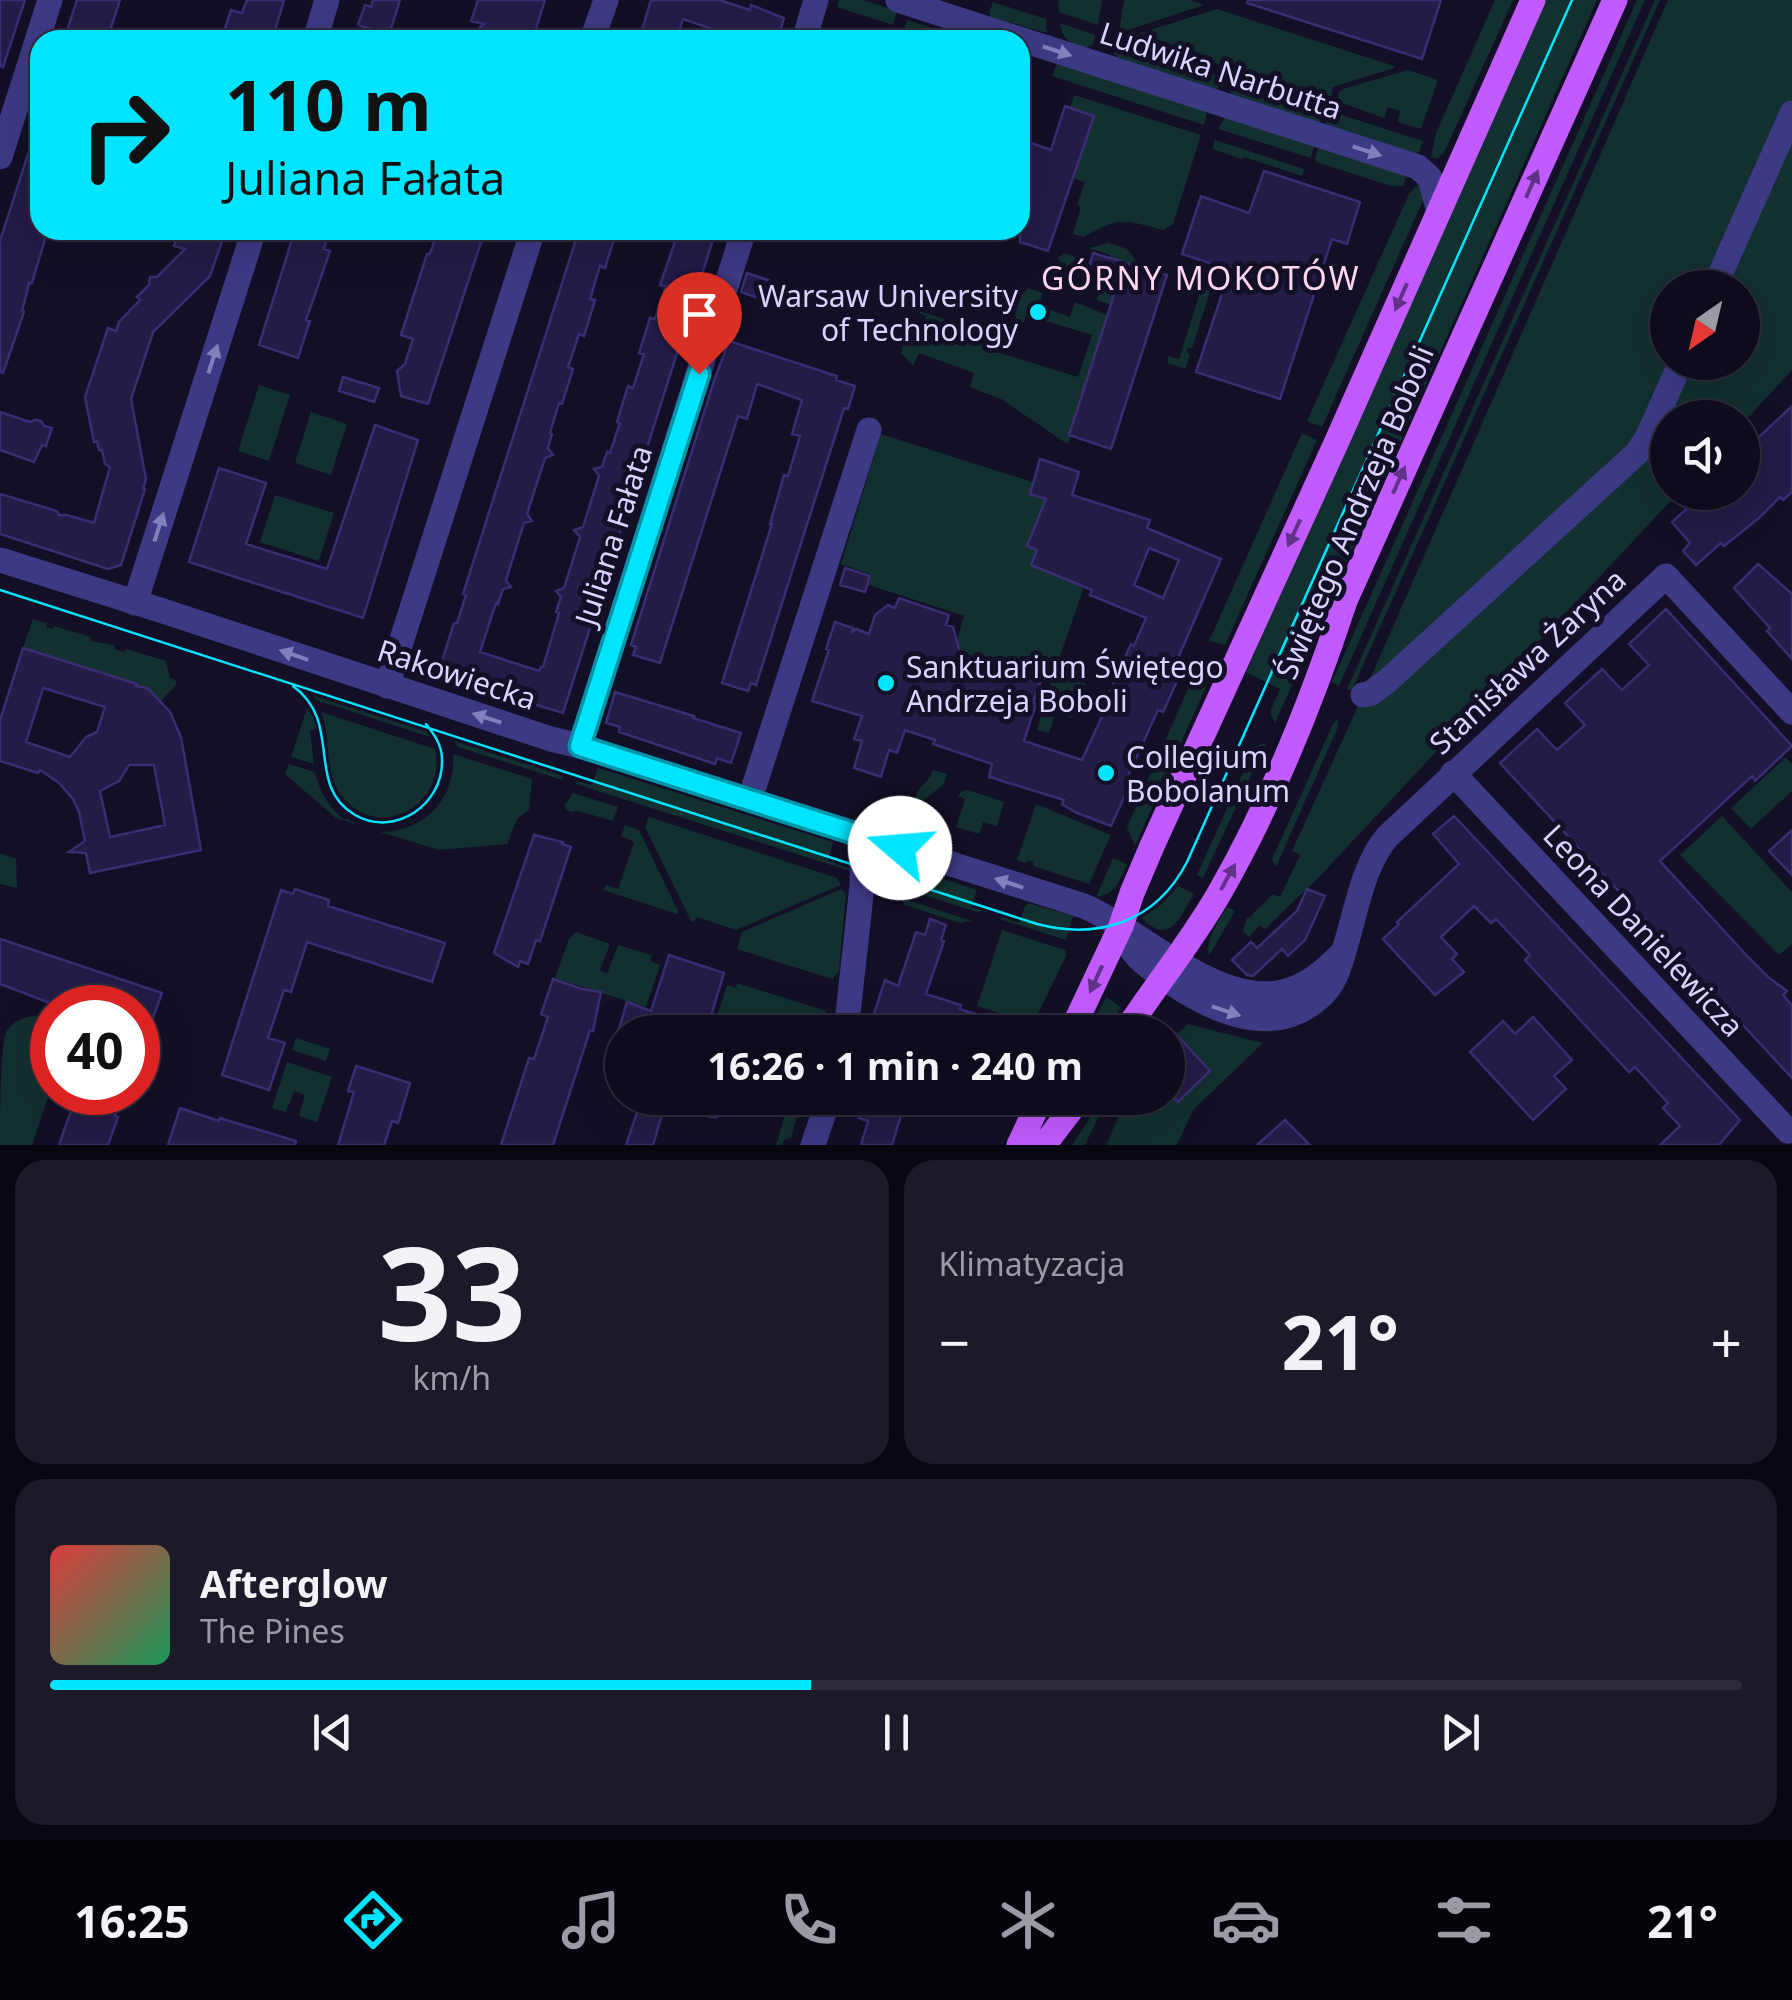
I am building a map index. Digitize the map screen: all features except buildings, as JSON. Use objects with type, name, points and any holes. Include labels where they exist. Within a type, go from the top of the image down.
[{"type":"main road","name":"Świętego Andrzeja Boboli","points":[[1079,1015],[1534,0]]},
{"type":"main road","name":"Świętego Andrzeja Boboli","points":[[1137,1015],[1194,936],[1244,849],[1318,682],[1345,602],[1615,0]]},
{"type":"main road","points":[[1019,1145],[1033,1115]]},
{"type":"main road","points":[[1044,1145],[1067,1115]]},
{"type":"street","points":[[41,30],[50,0]]},
{"type":"street","points":[[317,30],[327,0]]},
{"type":"street","points":[[596,30],[606,0]]},
{"type":"street","points":[[807,30],[816,0]]},
{"type":"street","name":"Ludwika Narbutta","points":[[898,0],[991,30]]},
{"type":"street","name":"Ludwika Narbutta","points":[[1030,42],[1418,167],[1430,178],[1439,212]]},
{"type":"street","points":[[0,158],[30,63]]},
{"type":"street","points":[[1722,270],[1792,113]]},
{"type":"street","points":[[134,603],[251,240]]},
{"type":"street","points":[[387,686],[530,240]]},
{"type":"street","name":"Juliana Fałata","points":[[580,746],[741,240]]},
{"type":"street","points":[[1363,695],[1385,683],[1636,453],[1648,436],[1673,380]]},
{"type":"street","points":[[750,799],[869,430]]},
{"type":"street","name":"Rakowiecka","points":[[0,560],[1084,906],[1121,926]]},
{"type":"street","name":"Stanisława Żaryna","points":[[1121,926],[1134,954],[1170,968],[1188,994],[1218,1010],[1252,1018],[1281,1016],[1306,1008],[1327,992],[1338,972],[1370,866],[1381,845],[1666,576],[1792,712]]},
{"type":"street","name":"Leona Danielewicza","points":[[1454,773],[1784,1134]]},
{"type":"street","points":[[848,1015],[862,897],[862,835]]},
{"type":"street","points":[[814,1145],[824,1115]]},
{"type":"green space","points":[[839,0],[863,0],[897,11],[893,25],[837,7]]},
{"type":"green space","points":[[1058,0],[1102,0],[1098,25],[1059,12]]},
{"type":"green space","points":[[1124,0],[1190,0],[1204,5],[1119,32]]},
{"type":"green space","points":[[1495,0],[1513,0],[1444,153],[1431,158],[1436,133]]},
{"type":"green space","points":[[1546,0],[1597,0],[1275,723],[1270,712],[1280,689],[1246,672]]},
{"type":"green space","points":[[1637,0],[1645,0],[1339,686],[1332,682]]},
{"type":"green space","points":[[1655,0],[1660,0],[1352,690],[1347,689]]},
{"type":"green space","points":[[1668,0],[1792,0],[1792,370],[1760,405],[1760,400],[1650,400],[1650,510],[1662,510],[1321,875],[1265,929],[1260,925],[1249,937],[1243,931],[1247,918],[1272,894],[1280,897],[1300,855],[1292,851]]},
{"type":"green space","points":[[993,2],[1046,19],[1047,33],[991,17]]},
{"type":"green space","points":[[1217,9],[1394,68],[1333,87],[1327,99],[1131,36]]},
{"type":"green space","points":[[907,20],[939,30],[907,30],[904,29]]},
{"type":"green space","points":[[1060,23],[1095,35],[1093,44],[1086,48],[1072,42],[1065,37]]},
{"type":"green space","points":[[1114,42],[1224,77],[1217,90],[1119,58],[1114,54]]},
{"type":"green space","points":[[1057,63],[1207,112],[1204,125],[1052,76]]},
{"type":"green space","points":[[1408,70],[1438,80],[1421,129],[1398,122],[1400,111],[1388,107],[1384,118],[1337,99],[1343,89]]},
{"type":"green space","points":[[1234,80],[1323,109],[1319,123],[1232,94]]},
{"type":"green space","points":[[1074,95],[1201,135],[1173,224],[1163,230],[1122,222],[1084,237],[1073,234],[1085,182],[1073,178],[1093,116],[1070,108]]},
{"type":"green space","points":[[1329,111],[1423,141],[1419,152],[1415,154],[1325,125]]},
{"type":"green space","points":[[1225,117],[1314,146],[1311,158],[1218,129]]},
{"type":"green space","points":[[1215,140],[1304,169],[1302,176],[1212,149]]},
{"type":"green space","points":[[1318,148],[1407,174],[1403,186],[1391,186],[1316,162]]},
{"type":"green space","points":[[1419,183],[1424,198],[1322,427],[1307,421],[1409,194]]},
{"type":"green space","points":[[1109,243],[1127,249],[1141,267],[1125,262],[1111,305],[1097,300],[1110,255],[1089,248]]},
{"type":"green space","points":[[1065,253],[1077,258],[1069,290],[1058,282],[1063,266],[1058,258]]},
{"type":"green space","points":[[1209,264],[1218,267],[1192,348],[1188,348],[1185,369],[1168,363],[1168,356],[1179,359]]},
{"type":"green space","points":[[1028,288],[1043,293],[1039,306],[1070,317],[1075,302],[1107,315],[1066,443],[1001,399],[970,387],[974,373],[919,353],[913,366],[901,353],[903,344],[916,347],[926,316],[913,310],[917,299],[924,297],[922,312],[986,332],[991,320],[995,320],[997,328],[990,350],[1078,377],[1092,335],[1026,315],[1022,326],[1017,327],[1018,306]]},
{"type":"green space","points":[[259,385],[290,395],[269,461],[238,451]]},
{"type":"green space","points":[[311,412],[347,424],[331,475],[295,463]]},
{"type":"green space","points":[[1302,433],[1317,440],[1225,645],[1209,641]]},
{"type":"green space","points":[[881,434],[1086,499],[1083,511],[1037,520],[1027,546],[1037,550],[1031,565],[1084,587],[1056,668],[1079,677],[1086,691],[1073,716],[1055,714],[1049,733],[1037,730],[1051,682],[954,650],[964,616],[869,585],[872,575],[841,564]]},
{"type":"green space","points":[[275,495],[334,513],[319,561],[260,542]]},
{"type":"green space","points":[[33,619],[47,623],[46,627],[54,626],[91,637],[91,641],[114,645],[114,649],[166,661],[176,685],[160,702],[137,683],[23,648]]},
{"type":"green space","points":[[1198,666],[1212,673],[1135,846],[1127,827]]},
{"type":"green space","points":[[314,696],[427,732],[430,737],[316,700]]},
{"type":"green space","points":[[307,708],[317,728],[310,731],[314,764],[291,757]]},
{"type":"green space","points":[[321,712],[435,749],[436,769],[431,787],[420,801],[390,817],[356,809],[336,786]]},
{"type":"green space","points":[[1338,718],[1338,727],[1276,867],[1272,859]]},
{"type":"green space","points":[[454,741],[563,776],[562,780],[458,747]]},
{"type":"green space","points":[[1266,743],[1203,878],[1197,875],[1255,746]]},
{"type":"green space","points":[[453,754],[532,779],[529,810],[517,819],[507,844],[439,850],[380,832],[410,826],[434,810],[449,785]]},
{"type":"green space","points":[[1786,757],[1792,764],[1792,791],[1751,829],[1731,808]]},
{"type":"green space","points":[[289,764],[315,772],[329,804],[343,819],[355,824],[336,818],[285,774]]},
{"type":"green space","points":[[598,768],[833,842],[828,861],[850,871],[576,784],[577,781],[592,785]]},
{"type":"green space","points":[[933,770],[947,774],[944,784],[920,803],[914,801],[919,791]]},
{"type":"green space","points":[[968,790],[1004,802],[997,826],[983,822],[979,834],[956,827],[965,799],[958,796]]},
{"type":"green space","points":[[573,793],[618,807],[613,821],[566,810]]},
{"type":"green space","points":[[1036,804],[1111,835],[1089,884],[1033,866],[1028,860],[1017,860]]},
{"type":"green space","points":[[1722,816],[1792,892],[1792,944],[1779,955],[1680,855]]},
{"type":"green space","points":[[649,817],[837,878],[841,885],[736,930],[697,917],[691,921],[645,827]]},
{"type":"green space","points":[[625,825],[639,830],[677,914],[603,890],[606,885],[618,889],[634,842],[621,836]]},
{"type":"green space","points":[[0,853],[16,859],[17,888],[0,884]]},
{"type":"green space","points":[[1113,858],[1127,864],[1112,890],[1096,897]]},
{"type":"green space","points":[[911,868],[977,890],[971,907],[983,911],[895,886],[906,885]]},
{"type":"green space","points":[[1178,886],[1194,894],[1173,926],[1160,930],[1142,918],[1162,904]]},
{"type":"green space","points":[[841,889],[846,894],[839,971],[832,979],[737,949],[742,932]]},
{"type":"green space","points":[[900,898],[972,921],[960,923],[905,905]]},
{"type":"green space","points":[[1029,903],[1073,916],[1066,940],[1000,919],[1019,923]]},
{"type":"green space","points":[[1227,907],[1235,911],[1209,956],[1211,937]]},
{"type":"green space","points":[[1002,930],[1065,950],[1066,956],[1037,1015],[1005,1015],[977,1006]]},
{"type":"green space","points":[[576,932],[610,944],[600,970],[607,974],[618,945],[652,955],[650,961],[660,965],[646,1007],[555,978],[569,939]]},
{"type":"green space","points":[[737,983],[826,1011],[825,1015],[717,1015],[727,985],[735,988]]},
{"type":"green space","points":[[1106,997],[1121,1007],[1116,1015],[1097,1015]]},
{"type":"green space","points":[[30,1017],[30,1115],[42,1115],[32,1145],[0,1145],[4,1041],[6,1032]]},
{"type":"green space","points":[[1188,1024],[1263,1043],[1193,1110],[1177,1145],[1106,1145],[1119,1115],[1185,1115]]},
{"type":"green space","points":[[296,1038],[330,1049],[326,1061],[292,1050]]},
{"type":"green space","points":[[287,1062],[332,1077],[317,1122],[299,1116],[305,1095],[294,1091],[286,1112],[272,1108]]},
{"type":"green space","points":[[775,1115],[797,1117],[791,1138],[776,1145],[784,1118]]},
{"type":"green space","points":[[1092,1115],[1100,1115],[1085,1145],[1072,1145]]},
{"type":"tram line","points":[[0,590],[1037,924],[1082,930],[1124,922],[1159,899],[1187,862],[1572,0]]},
{"type":"tram line","points":[[293,686],[317,718],[331,787],[340,802],[370,821],[401,819],[426,803],[435,790],[442,754],[426,724]]},
{"type":"place","name":"Warsaw University of Technology","points":[[1038,312]]},
{"type":"place","name":"Sanktuarium Świętego Andrzeja Boboli","points":[[886,683]]},
{"type":"place","name":"Collegium Bobolanum","points":[[1106,773]]},
{"type":"district","name":"GÓRNY MOKOTÓW","points":[[1201,277]]},
{"type":"route","points":[[699,374],[580,746],[900,848]]}]
